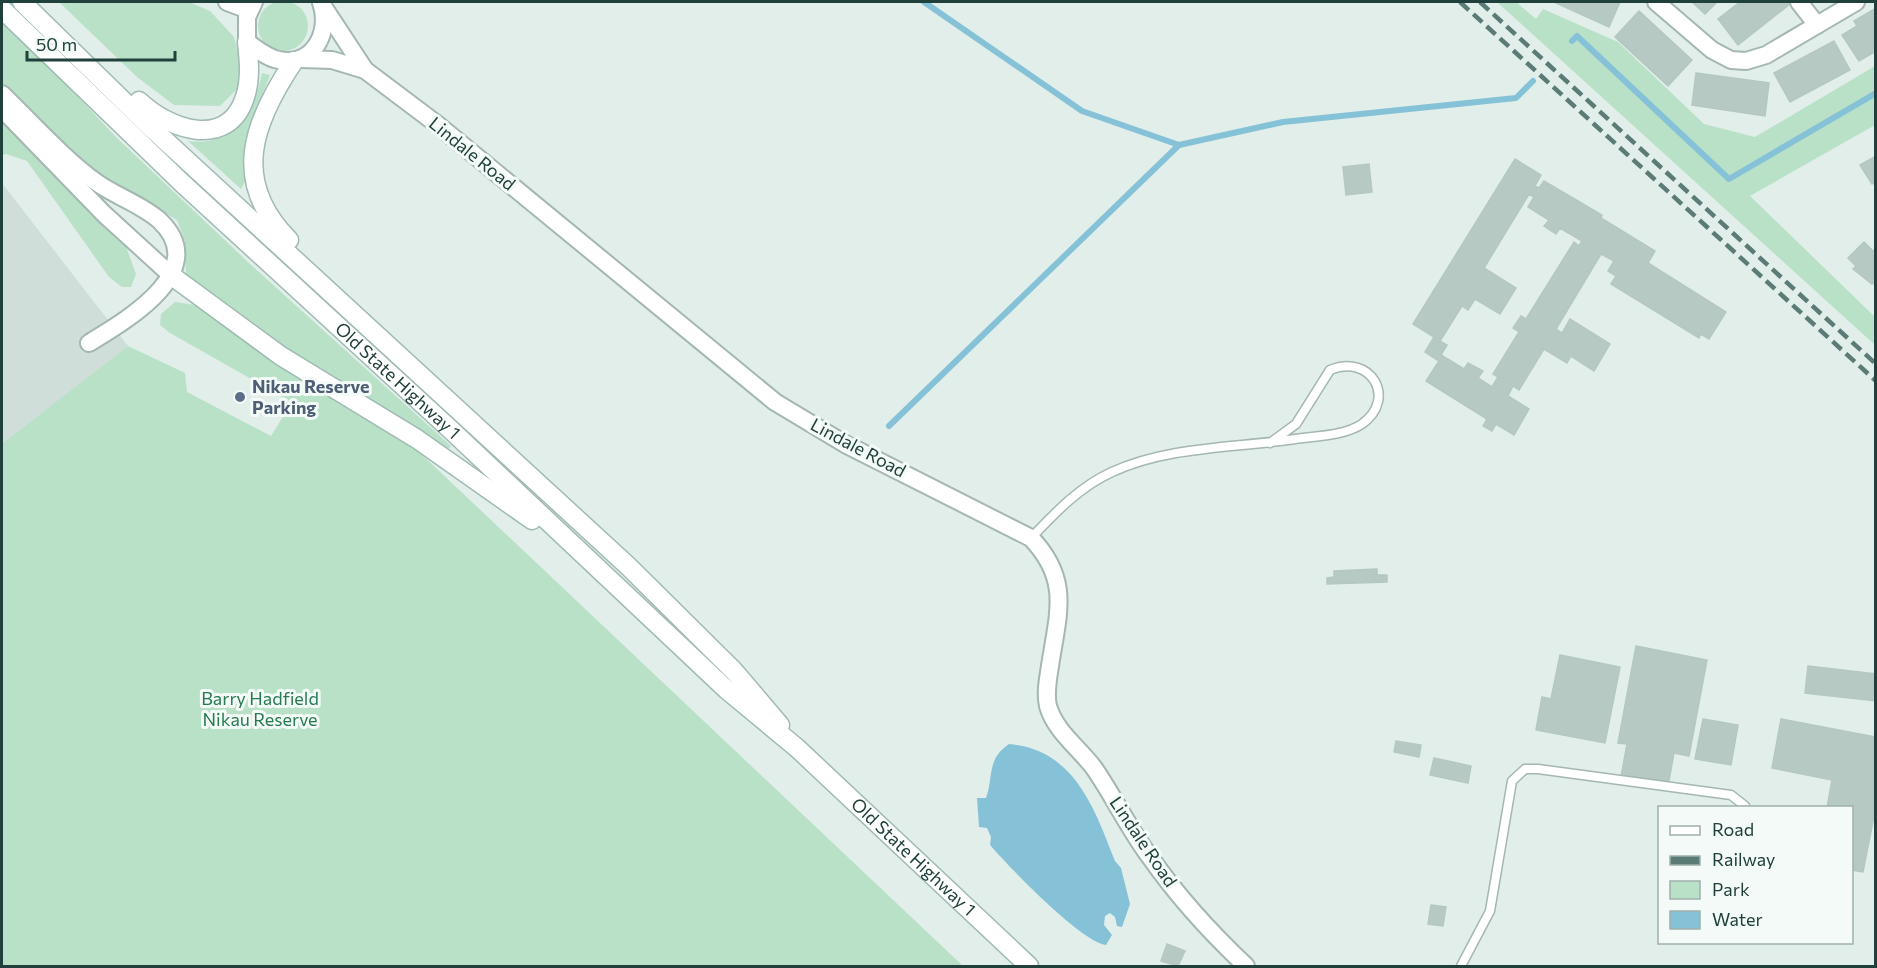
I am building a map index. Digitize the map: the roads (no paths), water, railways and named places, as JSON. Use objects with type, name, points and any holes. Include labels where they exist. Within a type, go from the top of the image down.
[{"type":"main road","name":"Old State Highway 1","points":[[22,2],[145,122],[592,534],[734,671],[767,708],[797,748]]},
{"type":"main road","points":[[36,2],[152,113],[171,125],[188,130],[210,129],[225,123],[237,112],[245,98],[249,74],[247,42]]},
{"type":"main road","name":"Old State Highway 1","points":[[2,9],[182,183],[451,430],[727,690],[797,748],[1029,966]]},
{"type":"main road","points":[[297,60],[265,108],[253,145],[254,183],[277,228],[545,481],[592,534]]},
{"type":"main road","points":[[172,276],[281,356],[462,468],[607,578]]},
{"type":"street","points":[[227,2],[251,6],[247,42],[270,58],[332,60],[365,70]]},
{"type":"street","points":[[297,60],[315,49],[323,35],[326,19],[320,2]]},
{"type":"street","name":"Lindale Road","points":[[320,2],[365,70],[438,125],[776,402],[845,444],[1031,538],[1047,555],[1059,589],[1047,684],[1048,704],[1053,721],[1092,767],[1149,856],[1181,898],[1215,938],[1246,966]]},
{"type":"street","points":[[1656,2],[1704,45],[1718,54],[1738,61],[1760,58],[1856,2]]},
{"type":"street","points":[[1799,2],[1817,25]]},
{"type":"street","points":[[2,94],[94,182],[158,219],[175,242],[176,262],[172,276],[128,319],[89,342]]},
{"type":"street","points":[[2,109],[104,214],[172,276]]},
{"type":"lane","points":[[1031,538],[1072,497],[1111,472],[1161,456],[1270,443],[1324,435],[1361,425],[1371,415],[1377,402],[1379,391],[1375,379],[1364,370],[1354,367],[1338,367],[1330,370],[1296,424],[1270,443]]},
{"type":"lane","points":[[1461,966],[1491,911],[1512,781],[1521,771],[1547,770],[1731,795],[1745,806]]},
{"type":"water","points":[[1009,744],[1032,749],[1050,757],[1066,770],[1090,802],[1115,861],[1121,868],[1130,904],[1122,927],[1117,926],[1115,917],[1110,913],[1105,916],[1104,925],[1112,935],[1106,945],[1080,931],[1045,902],[990,845],[991,837],[987,828],[979,827],[977,798],[986,798],[994,762]]},
{"type":"waterway","points":[[924,2],[1082,111],[1179,145],[1283,122],[1516,98],[1533,81]]},
{"type":"waterway","points":[[1572,41],[1577,36],[1729,179],[1876,93]]},
{"type":"waterway","points":[[889,426],[1179,145]]},
{"type":"railway","points":[[1460,2],[1876,381]]},
{"type":"railway","points":[[1480,2],[1876,364]]},
{"type":"place","name":"Nikau Reserve Parking","points":[[240,397]]},
{"type":"park label","name":"Barry Hadfield Nikau Reserve","points":[[260,709]]}]
